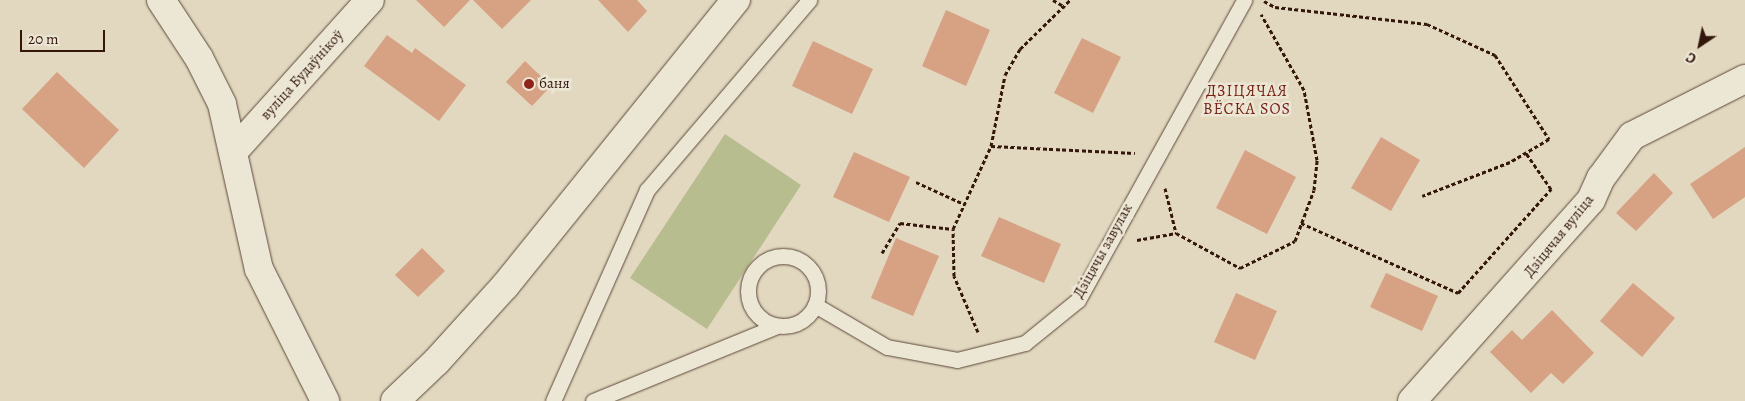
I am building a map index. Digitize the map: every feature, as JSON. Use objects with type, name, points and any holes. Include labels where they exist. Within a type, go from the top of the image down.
[{"type":"street","points":[[161,0],[199,58],[222,104],[234,151],[258,269],[325,401]]},
{"type":"street","name":"вуліца Будаўнікоў","points":[[234,151],[370,0]]},
{"type":"street","points":[[395,401],[436,362],[506,286],[736,0]]},
{"type":"street","name":"Дзіцячая вуліца","points":[[1412,401],[1587,205],[1601,178],[1632,136],[1745,79]]},
{"type":"lane","points":[[553,401],[647,190],[809,0]]},
{"type":"lane","name":"Дзіцячы завулак","points":[[815,305],[887,347],[957,360],[1025,343],[1078,300],[1106,245],[1244,0]]},
{"type":"lane","points":[[592,401],[777,326],[797,324],[808,317],[815,305],[816,279],[802,261],[780,256],[763,261],[750,278],[749,303],[760,318],[777,326]]},
{"type":"path","points":[[1053,0],[1065,6]]},
{"type":"path","points":[[987,352],[954,276],[953,229],[991,146],[1004,75],[1020,49],[1070,0]]},
{"type":"path","points":[[1262,0],[1275,7],[1427,24],[1495,55],[1549,139],[1526,152],[1422,196]]},
{"type":"path","points":[[1240,268],[1295,241],[1314,190],[1317,160],[1304,90],[1257,8]]},
{"type":"path","points":[[1301,223],[1458,293],[1551,189],[1526,152]]},
{"type":"path","points":[[916,182],[964,204]]},
{"type":"path","points":[[882,253],[900,223],[953,229]]},
{"type":"path","points":[[1106,245],[1176,233]]},
{"type":"green space","points":[[725,134],[801,185],[707,329],[630,278]]},
{"type":"building","points":[[416,0],[470,0],[444,27]]},
{"type":"building","points":[[473,0],[531,0],[502,29]]},
{"type":"building","points":[[598,0],[637,0],[647,11],[628,32]]},
{"type":"building","points":[[946,10],[990,30],[966,86],[922,66]]},
{"type":"building","points":[[387,35],[412,53],[415,48],[466,85],[439,121],[364,66]]},
{"type":"building","points":[[1082,38],[1121,57],[1093,113],[1054,93]]},
{"type":"building","points":[[813,41],[873,69],[852,114],[792,86]]},
{"type":"building","name":"баня","points":[[525,61],[551,86],[532,106],[506,82]]},
{"type":"building","points":[[57,72],[119,130],[84,168],[22,109]]},
{"type":"building","points":[[1381,137],[1420,160],[1391,211],[1351,188]]},
{"type":"building","points":[[1745,147],[1745,197],[1713,219],[1690,184]]},
{"type":"building","points":[[1245,150],[1296,177],[1267,234],[1216,208]]},
{"type":"building","points":[[854,152],[910,177],[889,222],[833,197]]},
{"type":"building","points":[[1654,173],[1673,193],[1636,231],[1616,213]]},
{"type":"building","points":[[999,217],[1061,244],[1044,283],[981,256]]},
{"type":"building","points":[[896,238],[939,256],[913,316],[871,298]]},
{"type":"building","points":[[422,248],[445,271],[418,297],[395,275]]},
{"type":"building","points":[[1386,273],[1438,296],[1422,331],[1370,307]]},
{"type":"building","points":[[1633,283],[1675,318],[1642,357],[1600,321]]},
{"type":"building","points":[[1236,293],[1277,311],[1255,360],[1214,342]]},
{"type":"building","points":[[1552,310],[1594,353],[1563,384],[1551,373],[1531,393],[1490,352],[1512,330],[1522,340]]},
{"type":"place","name":"баня","points":[[529,84]]},
{"type":"district","name":"ДЗІЦЯЧАЯ ВЁСКА SOS","points":[[1247,100]]}]
